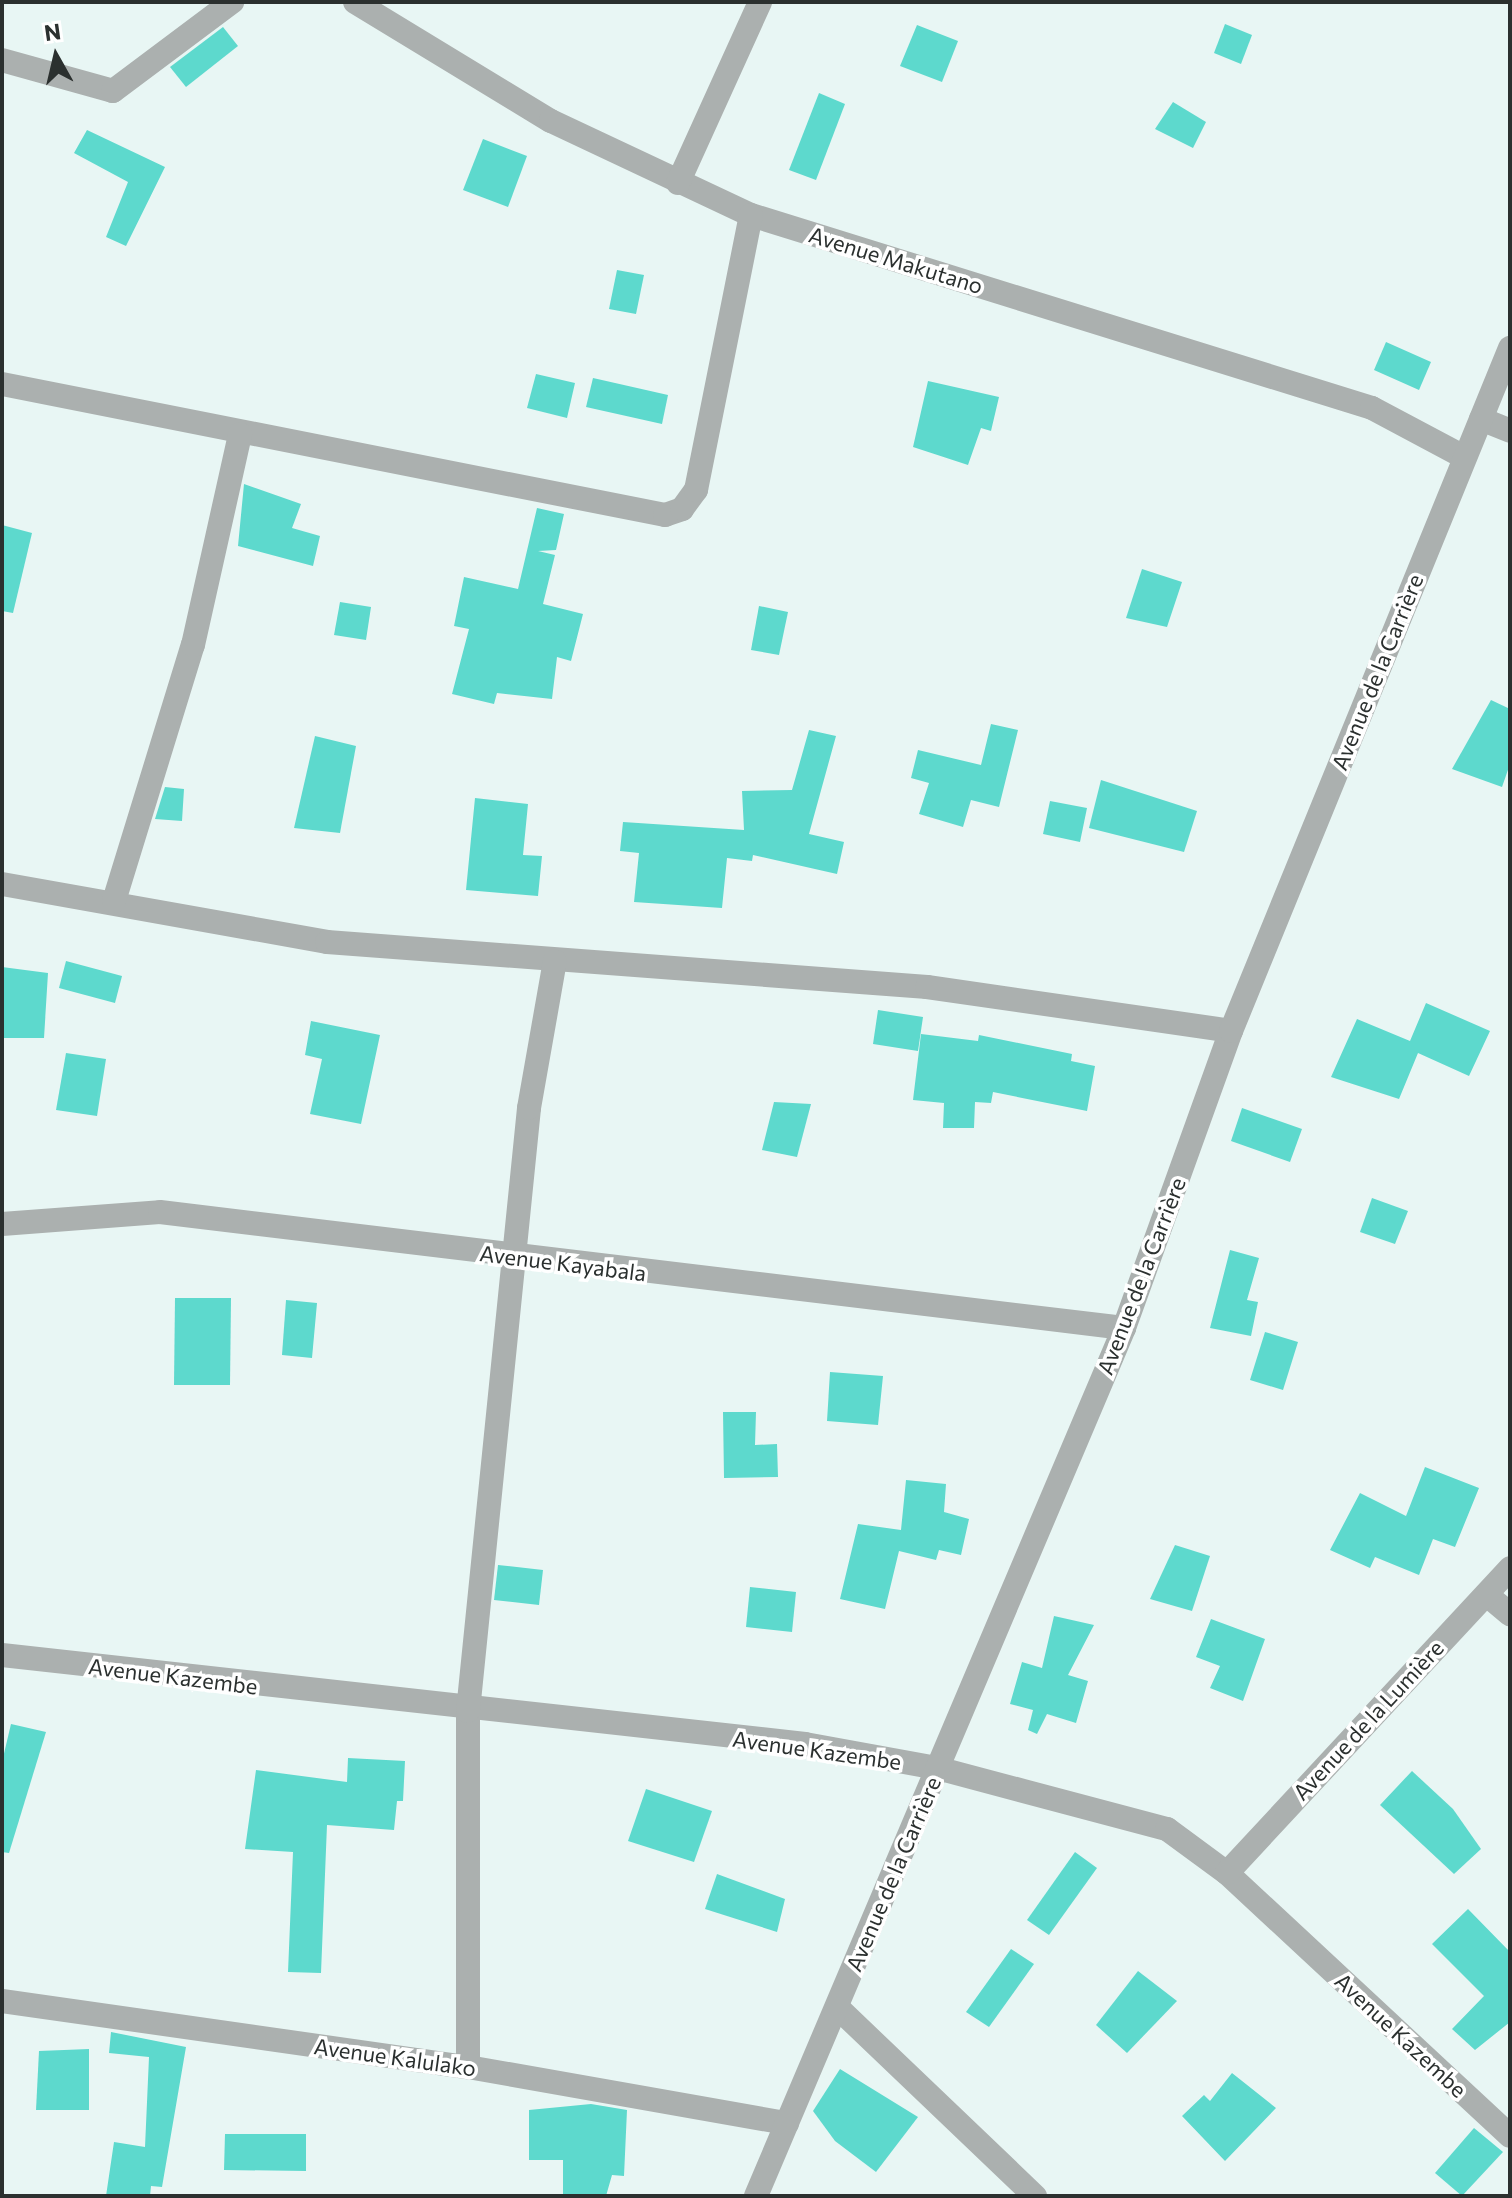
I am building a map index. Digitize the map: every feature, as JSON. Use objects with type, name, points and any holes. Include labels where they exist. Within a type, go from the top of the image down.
[{"type":"street","points":[[2,60],[113,91],[232,2]]},
{"type":"street","name":"Avenue Makutano","points":[[355,2],[479,82],[678,183],[751,215],[1372,408],[1464,457]]},
{"type":"street","points":[[678,183],[760,2]]},
{"type":"street","points":[[2,384],[240,434],[665,515],[682,509],[696,490],[751,215]]},
{"type":"street","name":"Avenue de la Carrière","points":[[756,2196],[1124,1328],[1231,1031],[1510,348]]},
{"type":"street","points":[[1481,419],[1510,431]]},
{"type":"street","points":[[114,901],[193,645],[240,434]]},
{"type":"street","points":[[2,884],[114,901],[327,942],[942,989],[1231,1031]]},
{"type":"street","points":[[468,2067],[468,1711],[513,1258],[555,961]]},
{"type":"street","name":"Avenue Kayabala","points":[[2,1224],[160,1212],[513,1258],[1124,1328]]},
{"type":"street","name":"Avenue de la Lumière","points":[[1227,1873],[1510,1568]]},
{"type":"street","points":[[1487,1595],[1510,1614]]},
{"type":"street","name":"Avenue Kazembe","points":[[2,1655],[468,1711],[805,1744],[937,1768],[1167,1829],[1227,1873],[1510,2136]]},
{"type":"street","name":"Avenue Kalulako","points":[[2,2001],[468,2067],[787,2123]]},
{"type":"street","points":[[837,2007],[1035,2196]]},
{"type":"building","points":[[1225,24],[1252,35],[1241,64],[1214,53]]},
{"type":"building","points":[[917,25],[958,41],[942,82],[900,66]]},
{"type":"building","points":[[223,27],[238,46],[186,87],[170,67]]},
{"type":"building","points":[[819,93],[845,104],[816,180],[789,170]]},
{"type":"building","points":[[1173,102],[1206,122],[1193,148],[1155,129]]},
{"type":"building","points":[[87,130],[165,167],[126,246],[106,237],[128,182],[74,153]]},
{"type":"building","points":[[483,139],[527,156],[508,207],[463,190]]},
{"type":"building","points":[[617,270],[644,275],[636,314],[609,309]]},
{"type":"building","points":[[1386,342],[1431,362],[1419,390],[1374,370]]},
{"type":"building","points":[[536,374],[575,383],[567,418],[527,408]]},
{"type":"building","points":[[593,378],[668,395],[662,424],[586,407]]},
{"type":"building","points":[[928,381],[999,397],[991,431],[981,428],[968,465],[913,447]]},
{"type":"building","points":[[244,484],[301,504],[292,528],[320,536],[313,566],[238,546]]},
{"type":"building","points":[[537,508],[564,514],[556,550],[538,551],[555,555],[543,604],[583,614],[571,661],[557,657],[552,699],[497,693],[494,704],[452,694],[469,629],[454,626],[464,577],[518,589]]},
{"type":"building","points":[[2,525],[32,533],[13,613],[2,611]]},
{"type":"building","points":[[1142,569],[1182,582],[1167,627],[1126,618]]},
{"type":"building","points":[[340,602],[371,607],[366,640],[334,635]]},
{"type":"building","points":[[759,606],[788,612],[779,655],[751,650]]},
{"type":"building","points":[[1491,700],[1510,709],[1510,764],[1502,787],[1452,769]]},
{"type":"building","points":[[991,724],[1018,730],[999,807],[971,800],[963,827],[919,814],[929,783],[911,778],[918,750],[981,765]]},
{"type":"building","points":[[809,730],[836,736],[809,834],[844,842],[837,874],[753,855],[752,861],[727,858],[722,908],[634,902],[639,853],[620,851],[623,822],[744,830],[742,791],[792,790]]},
{"type":"building","points":[[315,736],[356,746],[340,833],[294,828]]},
{"type":"building","points":[[1101,780],[1197,811],[1184,852],[1089,828]]},
{"type":"building","points":[[165,787],[184,789],[182,821],[155,819]]},
{"type":"building","points":[[475,798],[528,804],[523,855],[542,856],[538,896],[466,890]]},
{"type":"building","points":[[1050,801],[1087,808],[1080,842],[1043,834]]},
{"type":"building","points":[[66,961],[122,976],[115,1003],[59,988]]},
{"type":"building","points":[[2,967],[48,973],[44,1038],[2,1038]]},
{"type":"building","points":[[1426,1003],[1490,1031],[1469,1076],[1418,1053],[1399,1099],[1331,1077],[1357,1019],[1410,1041]]},
{"type":"building","points":[[878,1010],[923,1017],[918,1051],[873,1044]]},
{"type":"building","points":[[311,1021],[380,1035],[361,1124],[310,1114],[322,1059],[305,1055]]},
{"type":"building","points":[[921,1034],[978,1041],[979,1035],[1072,1054],[1071,1061],[1095,1066],[1087,1111],[993,1092],[991,1103],[975,1102],[974,1128],[943,1128],[944,1103],[913,1100]]},
{"type":"building","points":[[66,1053],[106,1059],[97,1116],[56,1110]]},
{"type":"building","points":[[774,1102],[811,1104],[797,1157],[762,1150]]},
{"type":"building","points":[[1242,1108],[1302,1129],[1290,1162],[1231,1141]]},
{"type":"building","points":[[1372,1198],[1408,1211],[1395,1244],[1360,1232]]},
{"type":"building","points":[[1230,1250],[1259,1258],[1247,1300],[1258,1302],[1251,1336],[1210,1328]]},
{"type":"building","points":[[175,1298],[231,1298],[230,1385],[174,1385]]},
{"type":"building","points":[[286,1300],[317,1303],[312,1358],[282,1355]]},
{"type":"building","points":[[1265,1332],[1298,1342],[1283,1390],[1250,1380]]},
{"type":"building","points":[[830,1372],[883,1376],[878,1425],[827,1421]]},
{"type":"building","points":[[723,1412],[756,1412],[755,1445],[777,1444],[778,1477],[724,1478]]},
{"type":"building","points":[[1425,1467],[1479,1488],[1455,1547],[1433,1539],[1419,1575],[1375,1557],[1370,1568],[1330,1550],[1360,1493],[1406,1516]]},
{"type":"building","points":[[906,1480],[946,1484],[944,1512],[969,1519],[961,1555],[939,1550],[936,1560],[899,1551],[885,1609],[840,1599],[858,1524],[901,1530]]},
{"type":"building","points":[[1175,1545],[1210,1556],[1192,1611],[1150,1599]]},
{"type":"building","points":[[498,1565],[543,1570],[539,1605],[494,1600]]},
{"type":"building","points":[[750,1587],[796,1592],[792,1632],[746,1627]]},
{"type":"building","points":[[1054,1616],[1094,1625],[1068,1675],[1088,1681],[1076,1723],[1047,1714],[1037,1734],[1028,1730],[1033,1710],[1010,1704],[1022,1662],[1042,1668]]},
{"type":"building","points":[[1211,1619],[1265,1639],[1243,1701],[1210,1688],[1220,1666],[1196,1657]]},
{"type":"building","points":[[11,1724],[46,1732],[9,1853],[2,1852],[2,1762]]},
{"type":"building","points":[[348,1758],[405,1761],[403,1801],[397,1801],[394,1830],[327,1825],[321,1973],[288,1972],[293,1852],[245,1849],[256,1770],[347,1782]]},
{"type":"building","points":[[1412,1771],[1453,1809],[1481,1849],[1454,1874],[1380,1805]]},
{"type":"building","points":[[646,1789],[712,1811],[694,1862],[628,1841]]},
{"type":"building","points":[[1075,1852],[1097,1868],[1049,1935],[1027,1920]]},
{"type":"building","points":[[717,1874],[785,1899],[777,1932],[705,1909]]},
{"type":"building","points":[[1468,1909],[1510,1952],[1510,2022],[1475,2050],[1452,2029],[1484,1996],[1432,1944]]},
{"type":"building","points":[[1011,1949],[1034,1964],[989,2027],[966,2012]]},
{"type":"building","points":[[1138,1971],[1177,2001],[1127,2053],[1096,2025]]},
{"type":"building","points":[[111,2032],[186,2047],[162,2187],[151,2186],[150,2196],[106,2196],[114,2142],[145,2147],[149,2057],[109,2053]]},
{"type":"building","points":[[89,2049],[89,2110],[36,2110],[39,2051]]},
{"type":"building","points":[[840,2069],[918,2117],[876,2172],[835,2141],[813,2111]]},
{"type":"building","points":[[1232,2073],[1276,2108],[1225,2161],[1182,2116],[1204,2095],[1210,2101]]},
{"type":"building","points":[[591,2104],[627,2110],[624,2176],[612,2175],[606,2196],[563,2196],[563,2160],[529,2160],[529,2110]]},
{"type":"building","points":[[1474,2128],[1503,2152],[1462,2196],[1435,2173]]},
{"type":"building","points":[[225,2134],[306,2134],[306,2171],[224,2170]]}]
